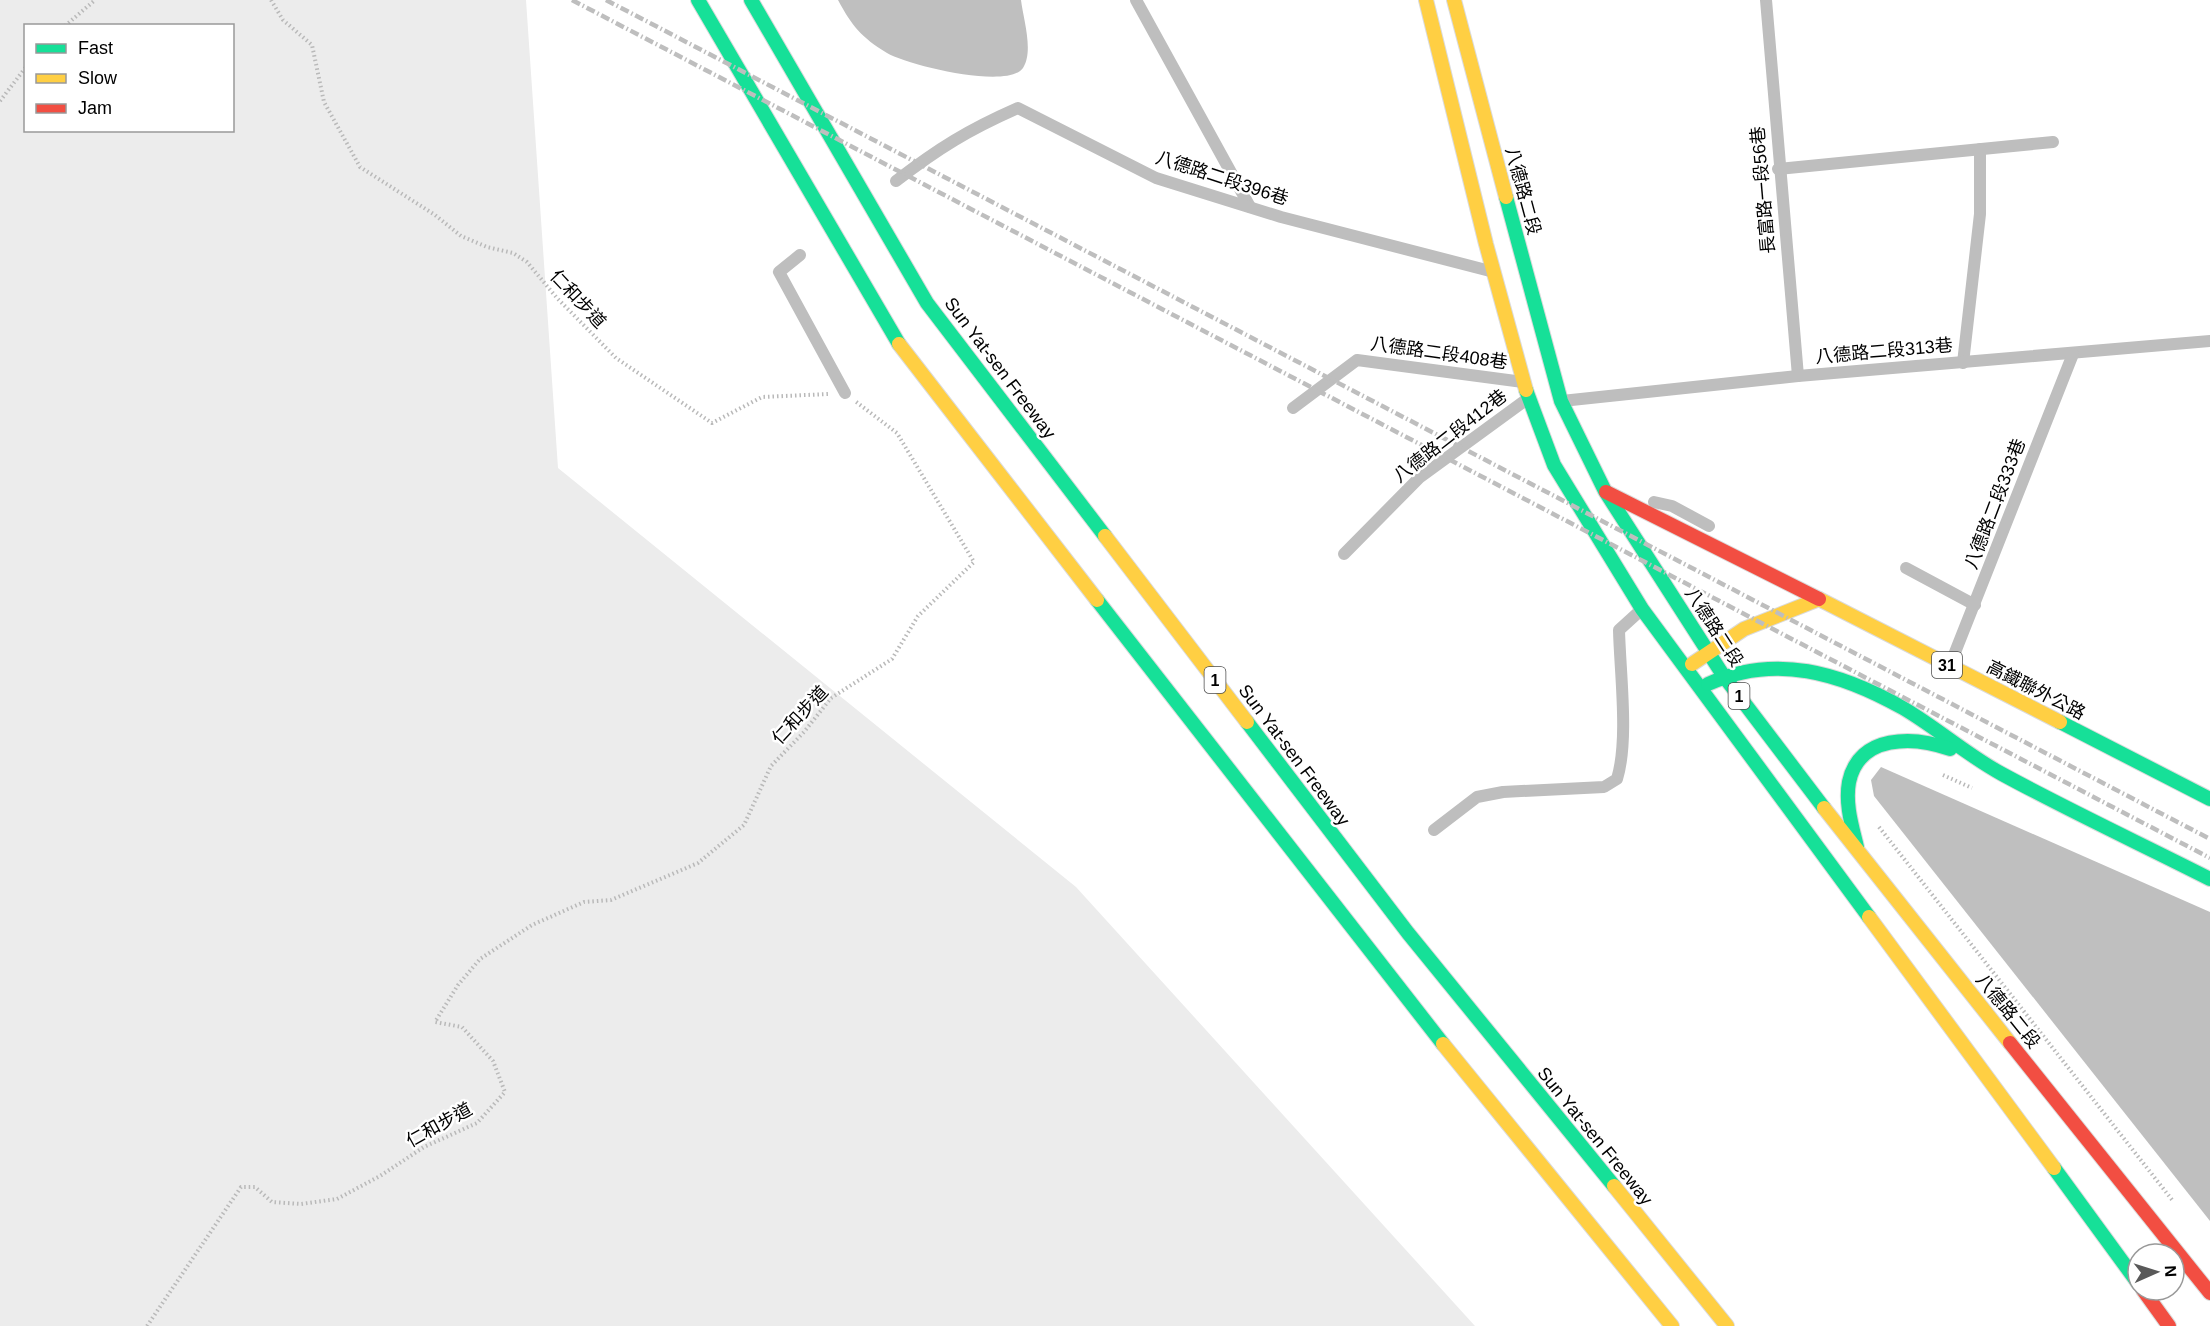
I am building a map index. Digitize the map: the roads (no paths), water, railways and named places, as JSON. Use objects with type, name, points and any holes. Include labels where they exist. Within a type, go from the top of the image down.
[{"type":"main road","points":[[698,0],[894,337],[1395,985],[1672,1326]]},
{"type":"main road","name":"Sun Yat-sen Freeway","points":[[751,0],[927,303],[1408,933],[1727,1326]]},
{"type":"main road","name":"1","points":[[1426,0],[1528,398],[1554,465],[1641,609],[1702,688],[2126,1267]]},
{"type":"main road","name":"八德路二段","points":[[1454,0],[1560,401],[1605,491],[1723,675],[1858,852],[2210,1293]]},
{"type":"main road","name":"31","points":[[1605,491],[1818,599]]},
{"type":"main road","points":[[1686,668],[1744,629],[1818,599]]},
{"type":"main road","name":"高鐵聯外公路","points":[[1818,599],[1952,661],[2210,799]]},
{"type":"main road","points":[[1702,688],[1723,675],[1764,667],[1801,669],[1848,682],[1903,708],[1989,766]]},
{"type":"main road","points":[[1858,852],[1851,825],[1849,799],[1852,774],[1864,754],[1884,743],[1910,738],[1935,742],[1989,766],[2210,879]]},
{"type":"main road","points":[[2152,1302],[2169,1326]]},
{"type":"lane","points":[[1136,0],[1250,207]]},
{"type":"lane","name":"長富路一段56巷","points":[[1766,0],[1778,169],[1798,376]]},
{"type":"lane","name":"八德路二段396巷","points":[[896,181],[934,151],[969,129],[1018,108],[1156,178],[1250,207],[1494,272]]},
{"type":"lane","points":[[1778,169],[2053,142]]},
{"type":"lane","points":[[1963,363],[1980,214],[1980,149]]},
{"type":"lane","points":[[800,255],[779,272],[844,393]]},
{"type":"lane","name":"八德路二段313巷","points":[[1560,401],[1798,376],[2210,341]]},
{"type":"lane","name":"八德路二段333巷","points":[[1952,661],[2073,354]]},
{"type":"lane","name":"八德路二段408巷","points":[[1293,408],[1357,360],[1524,382]]},
{"type":"lane","name":"八德路二段412巷","points":[[1344,554],[1419,478],[1528,398]]},
{"type":"lane","points":[[1605,491],[1672,506],[1724,534]]},
{"type":"lane","points":[[1906,568],[1975,605]]},
{"type":"lane","points":[[1808,579],[1952,661]]},
{"type":"lane","points":[[1434,830],[1477,797],[1503,792],[1604,787],[1617,779],[1621,766],[1622,741],[1619,630],[1641,609]]},
{"type":"railway","points":[[572,0],[2210,858]]},
{"type":"railway","points":[[606,0],[2210,839]]}]
